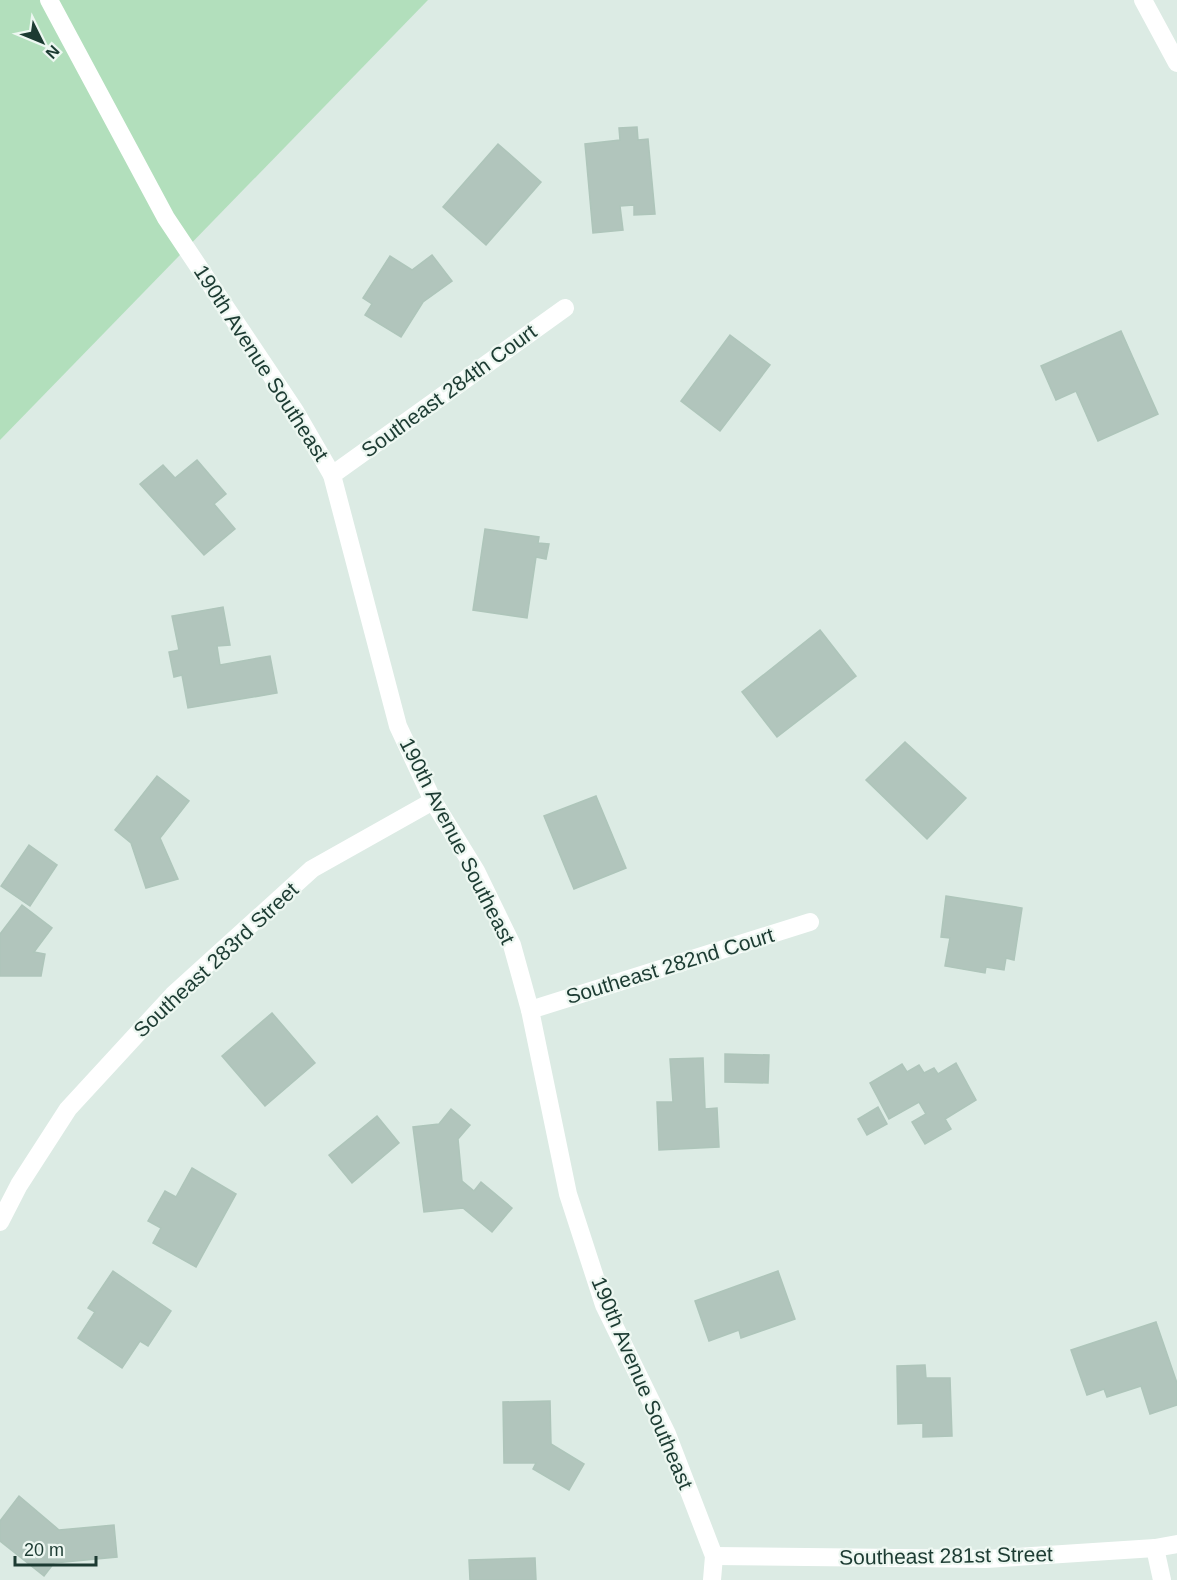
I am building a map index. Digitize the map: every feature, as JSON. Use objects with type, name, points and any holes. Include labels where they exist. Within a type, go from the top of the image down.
[{"type":"street","name":"190th Avenue Southeast","points":[[49,0],[166,218],[295,411],[332,475],[398,726],[433,801],[476,871],[512,945],[531,1010],[568,1194],[604,1305],[667,1434],[714,1556]]},
{"type":"street","points":[[1143,0],[1177,63]]},
{"type":"street","name":"Southeast 284th Court","points":[[332,475],[565,308]]},
{"type":"street","name":"Southeast 283rd Street","points":[[0,1222],[19,1185],[68,1109],[173,995],[312,869],[433,801]]},
{"type":"street","name":"Southeast 282nd Court","points":[[531,1010],[810,922]]},
{"type":"street","name":"Southeast 281st Street","points":[[714,1556],[986,1559],[1155,1548],[1177,1544]]},
{"type":"street","points":[[1155,1548],[1162,1580]]},
{"type":"street","points":[[712,1580],[714,1556]]},
{"type":"green space","points":[[0,0],[428,0],[0,440]]},
{"type":"building","points":[[637,127],[638,140],[648,139],[655,214],[634,215],[634,205],[620,206],[623,230],[593,233],[585,144],[620,140],[619,128]]},
{"type":"building","points":[[498,144],[541,182],[486,245],[443,207]]},
{"type":"building","points":[[432,255],[452,281],[423,302],[401,337],[365,315],[372,304],[363,298],[390,256],[412,270]]},
{"type":"building","points":[[1121,331],[1158,414],[1098,441],[1076,391],[1056,400],[1041,366]]},
{"type":"building","points":[[730,335],[770,365],[720,431],[681,401]]},
{"type":"building","points":[[197,460],[226,494],[214,504],[235,529],[204,555],[140,484],[163,465],[175,478]]},
{"type":"building","points":[[485,529],[539,537],[538,543],[549,544],[546,559],[536,557],[527,618],[473,610]]},
{"type":"building","points":[[223,607],[230,645],[217,646],[220,665],[270,656],[277,693],[188,708],[182,675],[174,677],[169,652],[179,650],[172,616]]},
{"type":"building","points":[[820,630],[856,676],[777,737],[742,692]]},
{"type":"building","points":[[905,742],[966,798],[927,839],[866,780]]},
{"type":"building","points":[[157,776],[189,801],[160,838],[178,879],[146,888],[131,843],[115,830]]},
{"type":"building","points":[[596,796],[626,868],[574,889],[544,816]]},
{"type":"building","points":[[29,845],[57,865],[30,906],[1,886]]},
{"type":"building","points":[[946,896],[1022,908],[1014,960],[1006,958],[1004,970],[986,967],[985,973],[945,966],[950,938],[941,937]]},
{"type":"building","points":[[22,905],[52,928],[34,952],[45,954],[41,976],[0,976],[0,934]]},
{"type":"building","points":[[272,1013],[315,1063],[265,1106],[222,1056]]},
{"type":"building","points":[[725,1054],[769,1055],[768,1083],[725,1082]]},
{"type":"building","points":[[703,1058],[705,1109],[717,1108],[719,1147],[659,1150],[657,1102],[673,1102],[670,1059]]},
{"type":"building","points":[[956,1063],[976,1100],[945,1119],[951,1129],[925,1144],[912,1122],[926,1114],[919,1102],[889,1119],[870,1083],[902,1064],[907,1072],[919,1065],[924,1073],[934,1068],[938,1074]]},
{"type":"building","points":[[878,1107],[887,1124],[867,1135],[858,1119]]},
{"type":"building","points":[[451,1109],[470,1125],[458,1139],[462,1181],[474,1191],[481,1182],[512,1208],[492,1232],[463,1208],[424,1212],[413,1127],[439,1124]]},
{"type":"building","points":[[377,1116],[399,1143],[352,1183],[329,1155]]},
{"type":"building","points":[[192,1168],[236,1194],[196,1267],[153,1243],[161,1228],[148,1221],[165,1191],[176,1197]]},
{"type":"building","points":[[113,1271],[171,1311],[148,1346],[140,1341],[122,1368],[78,1338],[95,1312],[88,1308]]},
{"type":"building","points":[[778,1271],[795,1319],[741,1338],[739,1330],[709,1341],[695,1301]]},
{"type":"building","points":[[1156,1322],[1177,1383],[1177,1405],[1150,1414],[1141,1386],[1107,1397],[1104,1389],[1087,1395],[1071,1350]]},
{"type":"building","points":[[925,1365],[926,1378],[950,1378],[952,1436],[923,1437],[923,1423],[898,1424],[897,1366]]},
{"type":"building","points":[[550,1401],[551,1444],[584,1464],[569,1490],[533,1469],[536,1463],[504,1463],[503,1402]]},
{"type":"building","points":[[19,1496],[59,1530],[114,1525],[117,1557],[54,1563],[44,1576],[0,1541],[0,1521]]},
{"type":"building","points":[[535,1558],[536,1580],[470,1580],[469,1560]]}]
